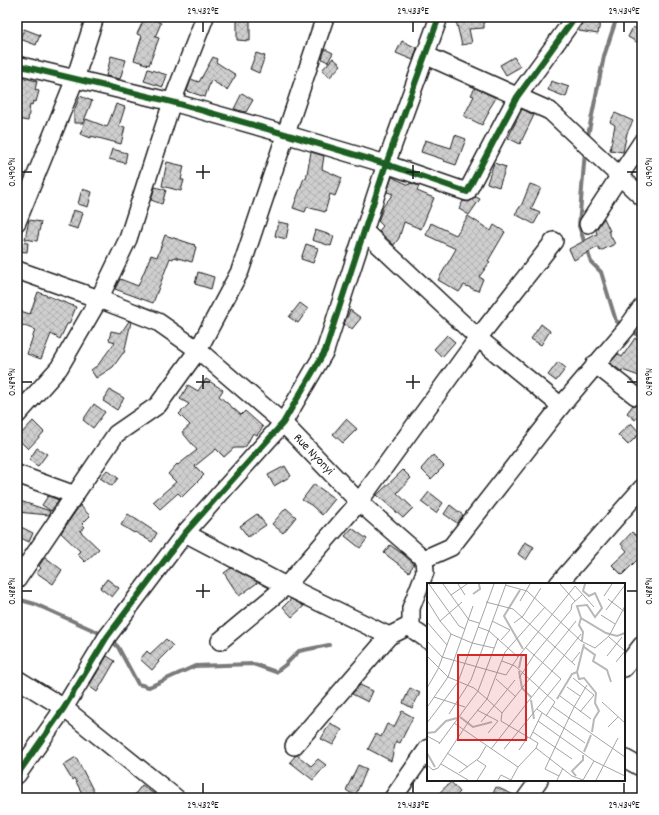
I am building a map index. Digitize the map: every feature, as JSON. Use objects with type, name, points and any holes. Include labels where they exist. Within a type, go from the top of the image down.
[{"type":"street","points":[[17,222],[74,79],[95,17]]},
{"type":"street","points":[[17,415],[59,368],[99,299],[128,239],[172,102],[205,17]]},
{"type":"street","points":[[17,580],[116,434],[158,405],[198,350],[240,271],[325,17]]},
{"type":"street","points":[[17,775],[64,708],[107,637],[185,532],[283,423],[324,351],[386,164],[438,17]]},
{"type":"street","points":[[17,65],[172,102],[386,164],[467,192],[517,97],[574,18]]},
{"type":"street","points":[[425,55],[550,111],[642,197]]},
{"type":"street","points":[[588,224],[642,142]]},
{"type":"street","points":[[364,231],[478,338],[561,406]]},
{"type":"street","points":[[220,641],[286,586],[359,502],[478,338],[554,241]]},
{"type":"street","name":"Rue Nyonyi","points":[[17,270],[158,322],[198,350],[283,423],[359,502],[424,559]]},
{"type":"street","points":[[427,639],[415,631],[411,625],[410,608],[425,572],[424,559],[451,547],[561,406],[627,328],[642,307]]},
{"type":"street","points":[[595,364],[636,396]]},
{"type":"street","points":[[17,474],[74,496]]},
{"type":"street","points":[[559,583],[642,488]]},
{"type":"street","points":[[185,532],[286,586],[389,636]]},
{"type":"street","points":[[294,746],[389,636],[411,625]]},
{"type":"street","points":[[625,667],[642,645]]},
{"type":"street","points":[[17,679],[64,708],[176,798]]},
{"type":"street","points":[[393,798],[427,749]]},
{"type":"street","points":[[625,759],[642,768]]},
{"type":"street","points":[[526,798],[538,781]]},
{"type":"building","points":[[145,17],[161,23],[155,37],[159,38],[149,65],[134,60],[142,36],[137,34]]},
{"type":"building","points":[[455,17],[484,17],[484,28],[469,29],[472,43],[462,45]]},
{"type":"building","points":[[237,20],[250,20],[250,41],[237,40]]},
{"type":"building","points":[[584,20],[600,22],[598,34],[579,31],[579,28]]},
{"type":"building","points":[[633,27],[642,32],[642,45],[628,37]]},
{"type":"building","points":[[24,29],[40,35],[36,45],[20,39]]},
{"type":"building","points":[[402,41],[417,48],[413,60],[396,53]]},
{"type":"building","points":[[325,49],[333,53],[328,62],[322,59]]},
{"type":"building","points":[[256,53],[265,56],[259,73],[250,69]]},
{"type":"building","points":[[111,56],[126,60],[120,79],[106,76]]},
{"type":"building","points":[[213,57],[217,59],[216,62],[236,75],[227,90],[211,80],[205,97],[187,91],[191,79],[199,82]]},
{"type":"building","points":[[514,57],[520,67],[506,75],[500,65]]},
{"type":"building","points":[[333,58],[341,65],[330,77],[322,70]]},
{"type":"building","points":[[148,69],[167,75],[163,87],[144,81]]},
{"type":"building","points":[[17,76],[37,81],[35,90],[39,91],[36,102],[33,101],[32,105],[30,104],[28,121],[17,119]]},
{"type":"building","points":[[551,81],[569,87],[566,97],[548,90]]},
{"type":"building","points":[[475,88],[496,98],[482,125],[464,116],[474,96],[471,95]]},
{"type":"building","points":[[242,93],[253,100],[246,112],[234,109]]},
{"type":"building","points":[[80,96],[92,101],[83,123],[74,123],[74,111]]},
{"type":"building","points":[[116,104],[125,107],[119,126],[125,127],[121,144],[91,136],[91,138],[80,134],[86,119],[107,127]]},
{"type":"building","points":[[522,109],[534,115],[520,144],[508,138]]},
{"type":"building","points":[[615,113],[633,121],[627,133],[623,152],[610,150],[615,125],[610,122]]},
{"type":"building","points":[[455,135],[466,139],[456,165],[421,152],[425,140],[451,148]]},
{"type":"building","points":[[112,149],[127,153],[125,163],[109,159]]},
{"type":"building","points":[[311,152],[324,156],[322,169],[342,178],[335,196],[330,194],[325,212],[307,207],[305,212],[293,208],[304,178],[306,179]]},
{"type":"building","points":[[167,162],[184,166],[181,180],[184,180],[181,191],[162,186]]},
{"type":"building","points":[[494,163],[506,167],[499,187],[487,183]]},
{"type":"building","points":[[392,177],[409,185],[410,183],[419,186],[417,191],[434,198],[421,229],[404,222],[399,238],[394,245],[379,231],[383,226],[378,221],[382,208],[393,194],[387,192]]},
{"type":"building","points":[[530,184],[541,188],[531,209],[540,213],[534,224],[515,214],[522,204]]},
{"type":"building","points":[[155,187],[166,190],[162,204],[151,200]]},
{"type":"building","points":[[82,189],[92,192],[88,207],[78,204]]},
{"type":"building","points":[[476,197],[480,199],[469,215],[459,209],[463,201],[469,202]]},
{"type":"building","points":[[73,210],[83,213],[78,229],[68,226]]},
{"type":"building","points":[[468,216],[491,231],[494,225],[505,232],[488,261],[490,262],[479,277],[483,279],[478,291],[464,285],[459,292],[438,280],[456,249],[426,235],[431,223],[456,235]]},
{"type":"building","points":[[604,218],[610,231],[608,231],[615,244],[600,251],[598,247],[574,260],[569,249],[597,234],[596,230]]},
{"type":"building","points":[[29,220],[41,222],[37,241],[25,239]]},
{"type":"building","points":[[278,222],[289,224],[286,239],[275,236]]},
{"type":"building","points":[[315,230],[334,236],[331,246],[312,240]]},
{"type":"building","points":[[165,235],[195,245],[194,246],[196,247],[192,262],[174,257],[173,259],[170,258],[153,303],[115,289],[120,279],[138,286],[151,255],[157,257]]},
{"type":"building","points":[[17,242],[28,243],[27,252],[17,251]]},
{"type":"building","points":[[306,244],[318,248],[313,263],[301,259]]},
{"type":"building","points":[[198,272],[214,277],[211,289],[195,284]]},
{"type":"building","points":[[38,292],[76,307],[69,324],[67,324],[60,339],[51,334],[41,359],[27,354],[35,330],[17,323],[17,310],[30,314]]},
{"type":"building","points":[[300,303],[308,309],[298,323],[289,317]]},
{"type":"building","points":[[350,310],[361,318],[352,329],[344,324]]},
{"type":"building","points":[[129,321],[131,322],[124,353],[113,367],[96,378],[91,370],[98,365],[115,342],[109,340],[111,331],[121,333]]},
{"type":"building","points":[[541,324],[550,331],[541,345],[531,339]]},
{"type":"building","points":[[447,335],[455,342],[442,357],[434,349]]},
{"type":"building","points":[[635,338],[642,343],[642,377],[622,370],[621,371],[610,363],[618,354],[622,357]]},
{"type":"building","points":[[558,362],[566,368],[556,381],[548,375]]},
{"type":"building","points":[[206,379],[223,390],[219,396],[241,415],[245,411],[263,427],[257,435],[253,433],[246,446],[243,448],[234,448],[224,457],[216,449],[195,466],[204,475],[182,497],[178,493],[160,509],[153,502],[176,482],[168,474],[177,464],[178,465],[197,450],[182,432],[190,425],[179,414],[189,404],[180,399],[188,385],[198,391]]},
{"type":"building","points":[[110,390],[124,398],[117,410],[103,401]]},
{"type":"building","points":[[94,404],[105,412],[93,428],[83,420]]},
{"type":"building","points":[[642,404],[642,411],[635,420],[627,413],[633,405]]},
{"type":"building","points":[[346,419],[357,429],[343,443],[333,434]]},
{"type":"building","points":[[33,421],[44,432],[28,449],[17,438]]},
{"type":"building","points":[[631,423],[640,433],[628,445],[618,435]]},
{"type":"building","points":[[37,448],[47,454],[38,466],[29,460]]},
{"type":"building","points":[[433,455],[444,466],[431,479],[421,469]]},
{"type":"building","points":[[285,466],[291,476],[274,486],[268,475]]},
{"type":"building","points":[[107,470],[118,478],[112,486],[100,478]]},
{"type":"building","points":[[403,470],[411,478],[397,493],[413,508],[403,518],[377,495]]},
{"type":"building","points":[[314,484],[335,499],[322,515],[311,505],[302,500]]},
{"type":"building","points":[[429,492],[443,503],[436,513],[421,502]]},
{"type":"building","points":[[48,496],[59,500],[51,511],[42,505]]},
{"type":"building","points":[[20,501],[50,511],[49,515],[17,512]]},
{"type":"building","points":[[80,505],[90,516],[82,524],[85,527],[80,531],[99,549],[85,562],[77,554],[80,551],[61,533]]},
{"type":"building","points":[[450,505],[463,515],[457,523],[444,514]]},
{"type":"building","points":[[286,508],[296,517],[283,533],[272,524]]},
{"type":"building","points":[[128,514],[157,533],[152,542],[121,525]]},
{"type":"building","points":[[257,514],[266,525],[248,537],[240,526]]},
{"type":"building","points":[[17,525],[33,533],[29,542],[17,536]]},
{"type":"building","points":[[352,528],[367,539],[360,548],[345,536]]},
{"type":"building","points":[[632,532],[642,541],[642,555],[622,575],[612,565],[627,551],[621,544]]},
{"type":"building","points":[[525,542],[534,547],[526,560],[518,554]]},
{"type":"building","points":[[390,545],[414,564],[409,572],[384,553]]},
{"type":"building","points":[[45,557],[62,570],[53,584],[37,573],[41,568],[39,566]]},
{"type":"building","points":[[231,568],[256,581],[257,583],[239,596],[224,573]]},
{"type":"building","points":[[107,579],[119,588],[112,597],[100,588]]},
{"type":"building","points":[[291,599],[304,606],[292,617],[283,607]]},
{"type":"building","points":[[166,639],[173,646],[158,661],[159,662],[152,670],[140,659],[147,651],[150,654]]},
{"type":"building","points":[[107,656],[115,661],[97,692],[89,686]]},
{"type":"building","points":[[360,685],[373,691],[368,702],[352,694]]},
{"type":"building","points":[[410,688],[420,693],[412,708],[403,703]]},
{"type":"building","points":[[402,711],[413,717],[400,743],[396,741],[391,761],[368,749],[376,734],[381,737],[387,724],[394,727]]},
{"type":"building","points":[[330,723],[342,730],[333,745],[321,739]]},
{"type":"building","points":[[297,755],[311,766],[318,759],[326,765],[313,780],[290,762]]},
{"type":"building","points":[[76,757],[94,792],[84,797],[74,778],[72,780],[63,765]]},
{"type":"building","points":[[358,765],[367,769],[355,796],[346,790]]},
{"type":"building","points":[[451,782],[460,792],[454,798],[444,798],[439,793]]},
{"type":"building","points":[[142,785],[159,798],[132,798]]},
{"type":"building","points":[[496,787],[516,796],[516,798],[491,798]]},
{"type":"waterway","points":[[587,140],[604,56],[617,17]]},
{"type":"waterway","points":[[585,151],[579,226],[591,262],[601,272],[616,321],[623,325]]},
{"type":"waterway","points":[[631,330],[642,338]]},
{"type":"waterway","points":[[17,599],[35,604],[104,635]]},
{"type":"waterway","points":[[111,640],[118,647],[138,684],[149,687],[195,666],[253,664],[276,672],[299,651],[329,645]]},
{"type":"cycle path","points":[[17,775],[64,708],[107,637],[185,533],[283,423],[325,351],[386,164],[439,17]]},
{"type":"cycle path","points":[[17,65],[172,102],[386,164],[467,192],[517,97],[575,17]]}]
